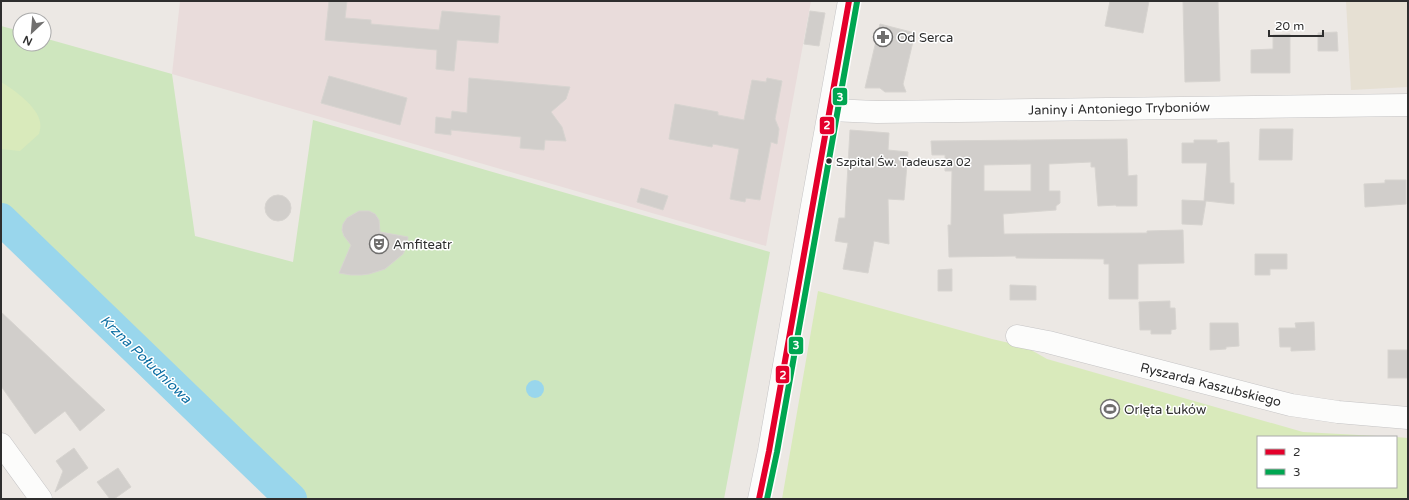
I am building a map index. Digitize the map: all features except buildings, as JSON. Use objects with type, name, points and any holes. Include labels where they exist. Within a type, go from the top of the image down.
[{"type":"street","points":[[759,499],[769,451],[849,1]]},
{"type":"street","name":"Janiny i Antoniego Tryboniów","points":[[830,110],[877,112],[1408,104]]},
{"type":"street","name":"Ryszarda Kaszubskiego","points":[[1017,336],[1048,342],[1292,405],[1338,412],[1408,418]]},
{"type":"street","points":[[1,444],[41,499]]},
{"type":"shaded area","points":[[180,1],[811,1],[766,246],[172,74]]},
{"type":"shaded area","points":[[1346,1],[1408,1],[1408,87],[1351,90]]},
{"type":"green space","points":[[1,26],[12,29],[12,52],[52,52],[52,40],[172,74],[195,236],[293,262],[313,120],[770,252],[724,499],[308,499],[1,207]]},
{"type":"green space","points":[[1,82],[12,89],[35,110],[40,122],[39,134],[20,151],[1,149]]},
{"type":"green space","name":"Orlęta Łuków","points":[[818,291],[1026,347],[1047,359],[1303,432],[1377,436],[1257,436],[1257,488],[1397,488],[1397,437],[1408,438],[1408,499],[782,499]]},
{"type":"water","points":[[531,380],[539,380],[544,385],[542,396],[539,398],[531,398],[526,393],[526,385]]},
{"type":"waterway","name":"Krzna Południowa","points":[[1,219],[291,499]]},
{"type":"transit line","name":"2","points":[[759,499],[769,451],[849,1]]},
{"type":"transit line","name":"3","points":[[767,499],[777,452],[857,2]]},
{"type":"place","name":"Od Serca","points":[[883,37]]},
{"type":"place","name":"Szpital Św. Tadeusza 02","points":[[829,161]]},
{"type":"place","name":"Amfiteatr","points":[[379,244]]},
{"type":"place","name":"Orlęta Łuków","points":[[1110,409]]}]
